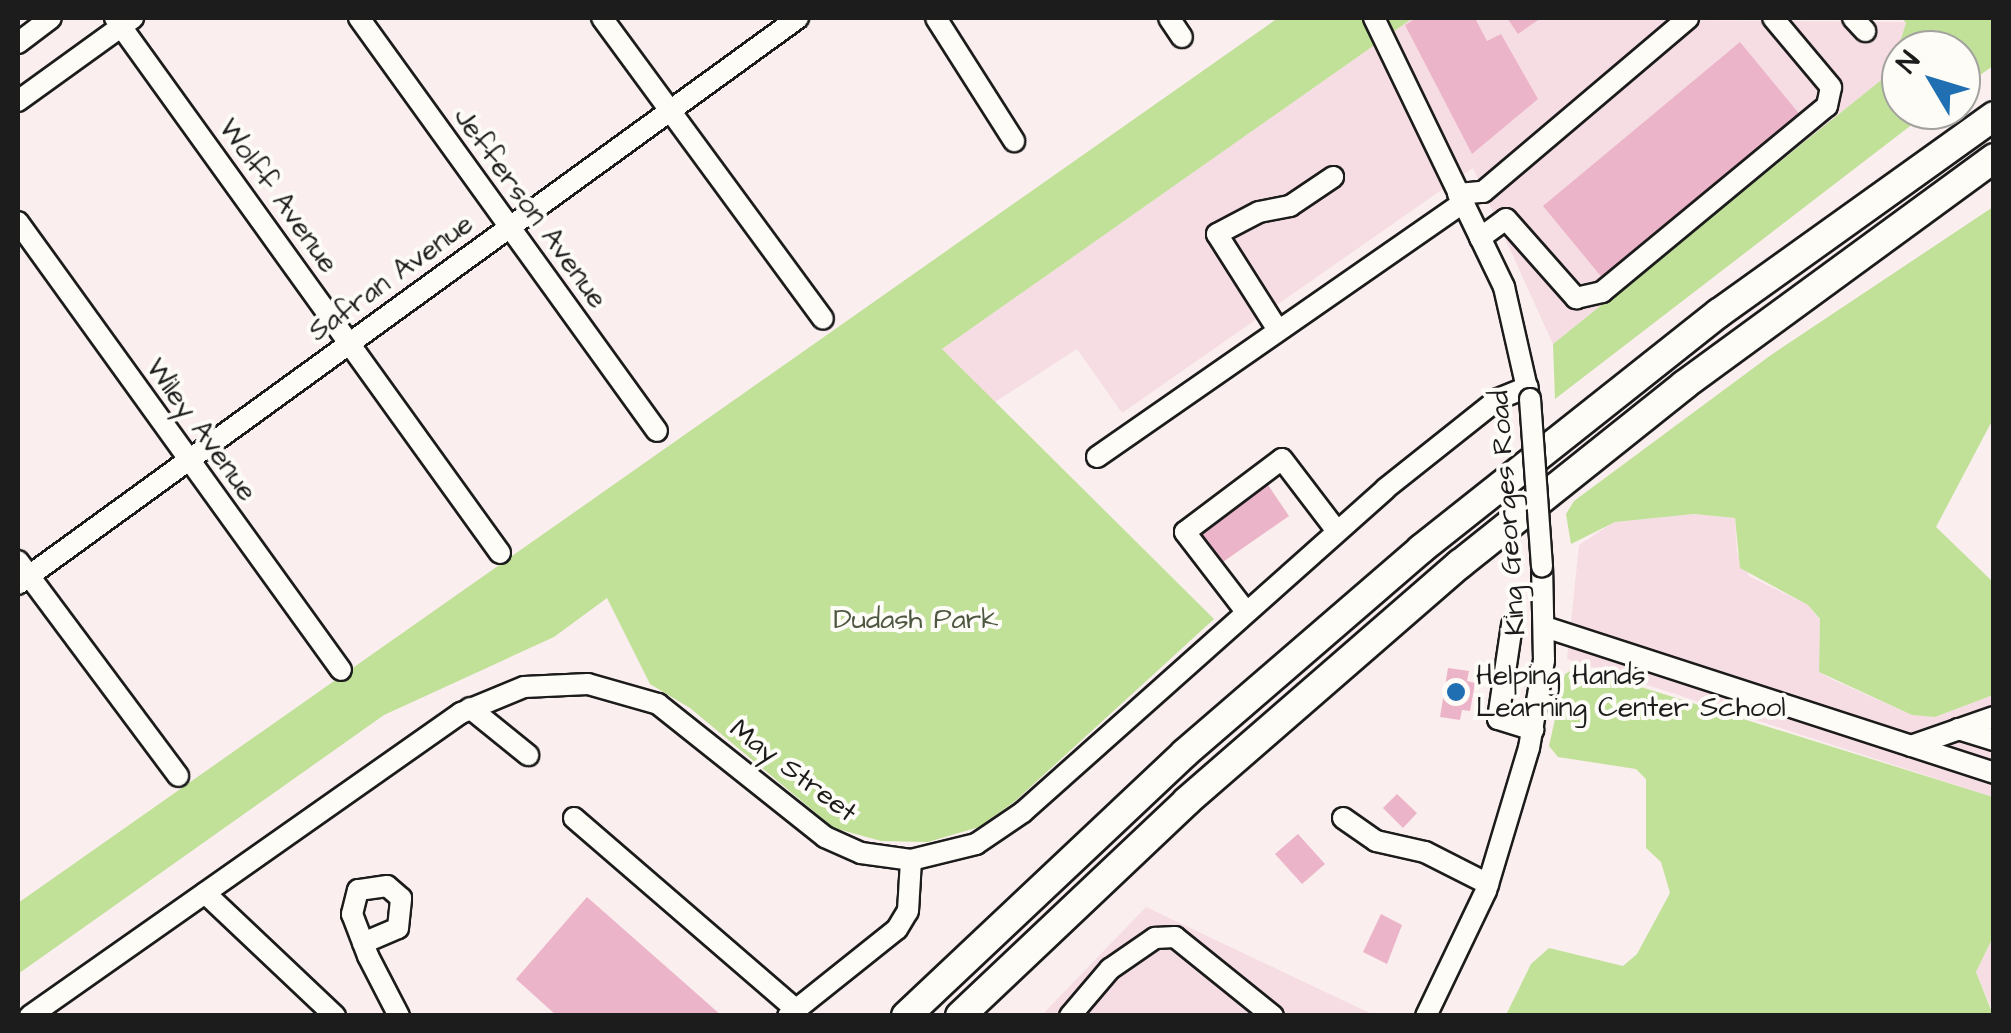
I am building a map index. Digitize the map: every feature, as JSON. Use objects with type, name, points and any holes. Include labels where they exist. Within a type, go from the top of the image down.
[{"type":"highway","points":[[906,1016],[1215,727],[1421,549],[1718,313],[1994,116]]},
{"type":"highway","points":[[960,1016],[1186,801],[1473,553],[1734,347],[1994,158]]},
{"type":"street","points":[[18,42],[52,18]]},
{"type":"street","name":"Jefferson Avenue","points":[[359,18],[657,431]]},
{"type":"street","points":[[602,18],[823,318]]},
{"type":"street","name":"Safran Avenue","points":[[21,574],[188,460],[798,18]]},
{"type":"street","points":[[936,18],[1014,141]]},
{"type":"street","points":[[1169,18],[1182,37]]},
{"type":"street","name":"King Georges Road","points":[[1374,18],[1516,319],[1529,393],[1542,567],[1545,628],[1533,730],[1488,884],[1426,1016]]},
{"type":"street","points":[[1096,457],[1460,198],[1483,192],[1688,18]]},
{"type":"street","points":[[1480,238],[1506,219],[1571,294],[1594,298],[1827,106],[1831,87],[1773,18]]},
{"type":"street","points":[[18,101],[123,20]]},
{"type":"street","name":"Wolff Avenue","points":[[123,20],[500,554]]},
{"type":"street","points":[[1276,327],[1217,234],[1259,212],[1290,206],[1333,177]]},
{"type":"street","name":"Wiley Avenue","points":[[18,222],[341,670]]},
{"type":"street","name":"May Street","points":[[30,1016],[470,708],[524,688],[556,683],[624,690],[688,724],[824,836],[861,852],[911,860],[976,844],[1023,812],[1244,609],[1490,404],[1529,393]]},
{"type":"street","points":[[1244,609],[1184,532],[1282,459],[1336,530]]},
{"type":"street","points":[[21,574],[178,776]]},
{"type":"street","points":[[1512,626],[1498,719],[1533,730]]},
{"type":"street","points":[[1545,628],[1994,773]]},
{"type":"street","points":[[470,708],[528,755]]},
{"type":"street","points":[[1912,746],[1994,717]]},
{"type":"street","points":[[1956,728],[1994,740]]},
{"type":"street","points":[[574,818],[791,1012],[898,929],[908,910],[911,860]]},
{"type":"street","points":[[1343,818],[1376,841],[1424,852],[1488,884]]},
{"type":"street","points":[[205,892],[335,1016]]},
{"type":"street","points":[[1070,1016],[1122,960],[1155,938],[1175,937],[1273,1016]]},
{"type":"street","points":[[363,943],[399,1016]]},
{"type":"shaded area","points":[[1413,18],[1906,22],[1903,30],[1881,30],[1881,80],[1553,344],[1473,168],[1122,413],[1077,349],[995,402],[942,349]]},
{"type":"shaded area","points":[[1694,514],[1735,518],[1737,552],[1749,576],[1808,605],[1820,620],[1819,672],[1912,715],[1935,717],[1993,695],[1993,797],[1567,659],[1579,545],[1614,522]]},
{"type":"shaded area","points":[[1146,907],[1374,1015],[1041,1016]]},
{"type":"shaded area","points":[[1993,937],[1993,1012],[1976,972]]},
{"type":"green space","name":"Dudash Park","points":[[1278,18],[1413,18],[942,349],[1214,619],[1014,802],[979,827],[928,842],[881,841],[834,828],[690,708],[650,684],[607,598],[554,637],[384,715],[18,974],[18,903]]},
{"type":"green space","points":[[1902,18],[1993,18],[1993,66],[1981,74],[1981,30],[1904,30],[1906,23]]},
{"type":"green space","points":[[1881,80],[1881,130],[1905,130],[1555,399],[1553,344]]},
{"type":"green space","points":[[1993,207],[1993,419],[1936,527],[1993,582],[1993,695],[1935,717],[1912,715],[1819,672],[1820,619],[1808,605],[1740,568],[1735,518],[1694,514],[1615,522],[1571,544],[1566,514],[1574,501],[1771,355]]},
{"type":"green space","points":[[1577,667],[1993,797],[1993,937],[1976,972],[1993,1015],[1506,1015],[1531,964],[1549,948],[1623,966],[1637,954],[1670,893],[1661,862],[1646,848],[1646,779],[1636,769],[1558,757],[1549,746],[1565,674]]},
{"type":"building","points":[[1416,18],[1475,18],[1487,41],[1501,34],[1538,99],[1472,154],[1405,25]]},
{"type":"building","points":[[1507,18],[1541,18],[1518,34]]},
{"type":"building","points":[[1740,42],[1801,116],[1604,280],[1543,206]]},
{"type":"building","points":[[1264,479],[1289,516],[1220,564],[1195,527]]},
{"type":"building","points":[[1448,668],[1469,671],[1467,681],[1475,683],[1470,711],[1462,710],[1460,720],[1440,717]]},
{"type":"building","points":[[1397,794],[1417,813],[1403,828],[1383,808]]},
{"type":"building","points":[[1298,834],[1325,864],[1302,884],[1275,854]]},
{"type":"building","points":[[587,897],[722,1016],[557,1016],[516,979]]},
{"type":"building","points":[[1381,914],[1402,925],[1387,964],[1363,952]]},
{"type":"place","name":"Helping Hands Learning Center School","points":[[1456,692]]}]
